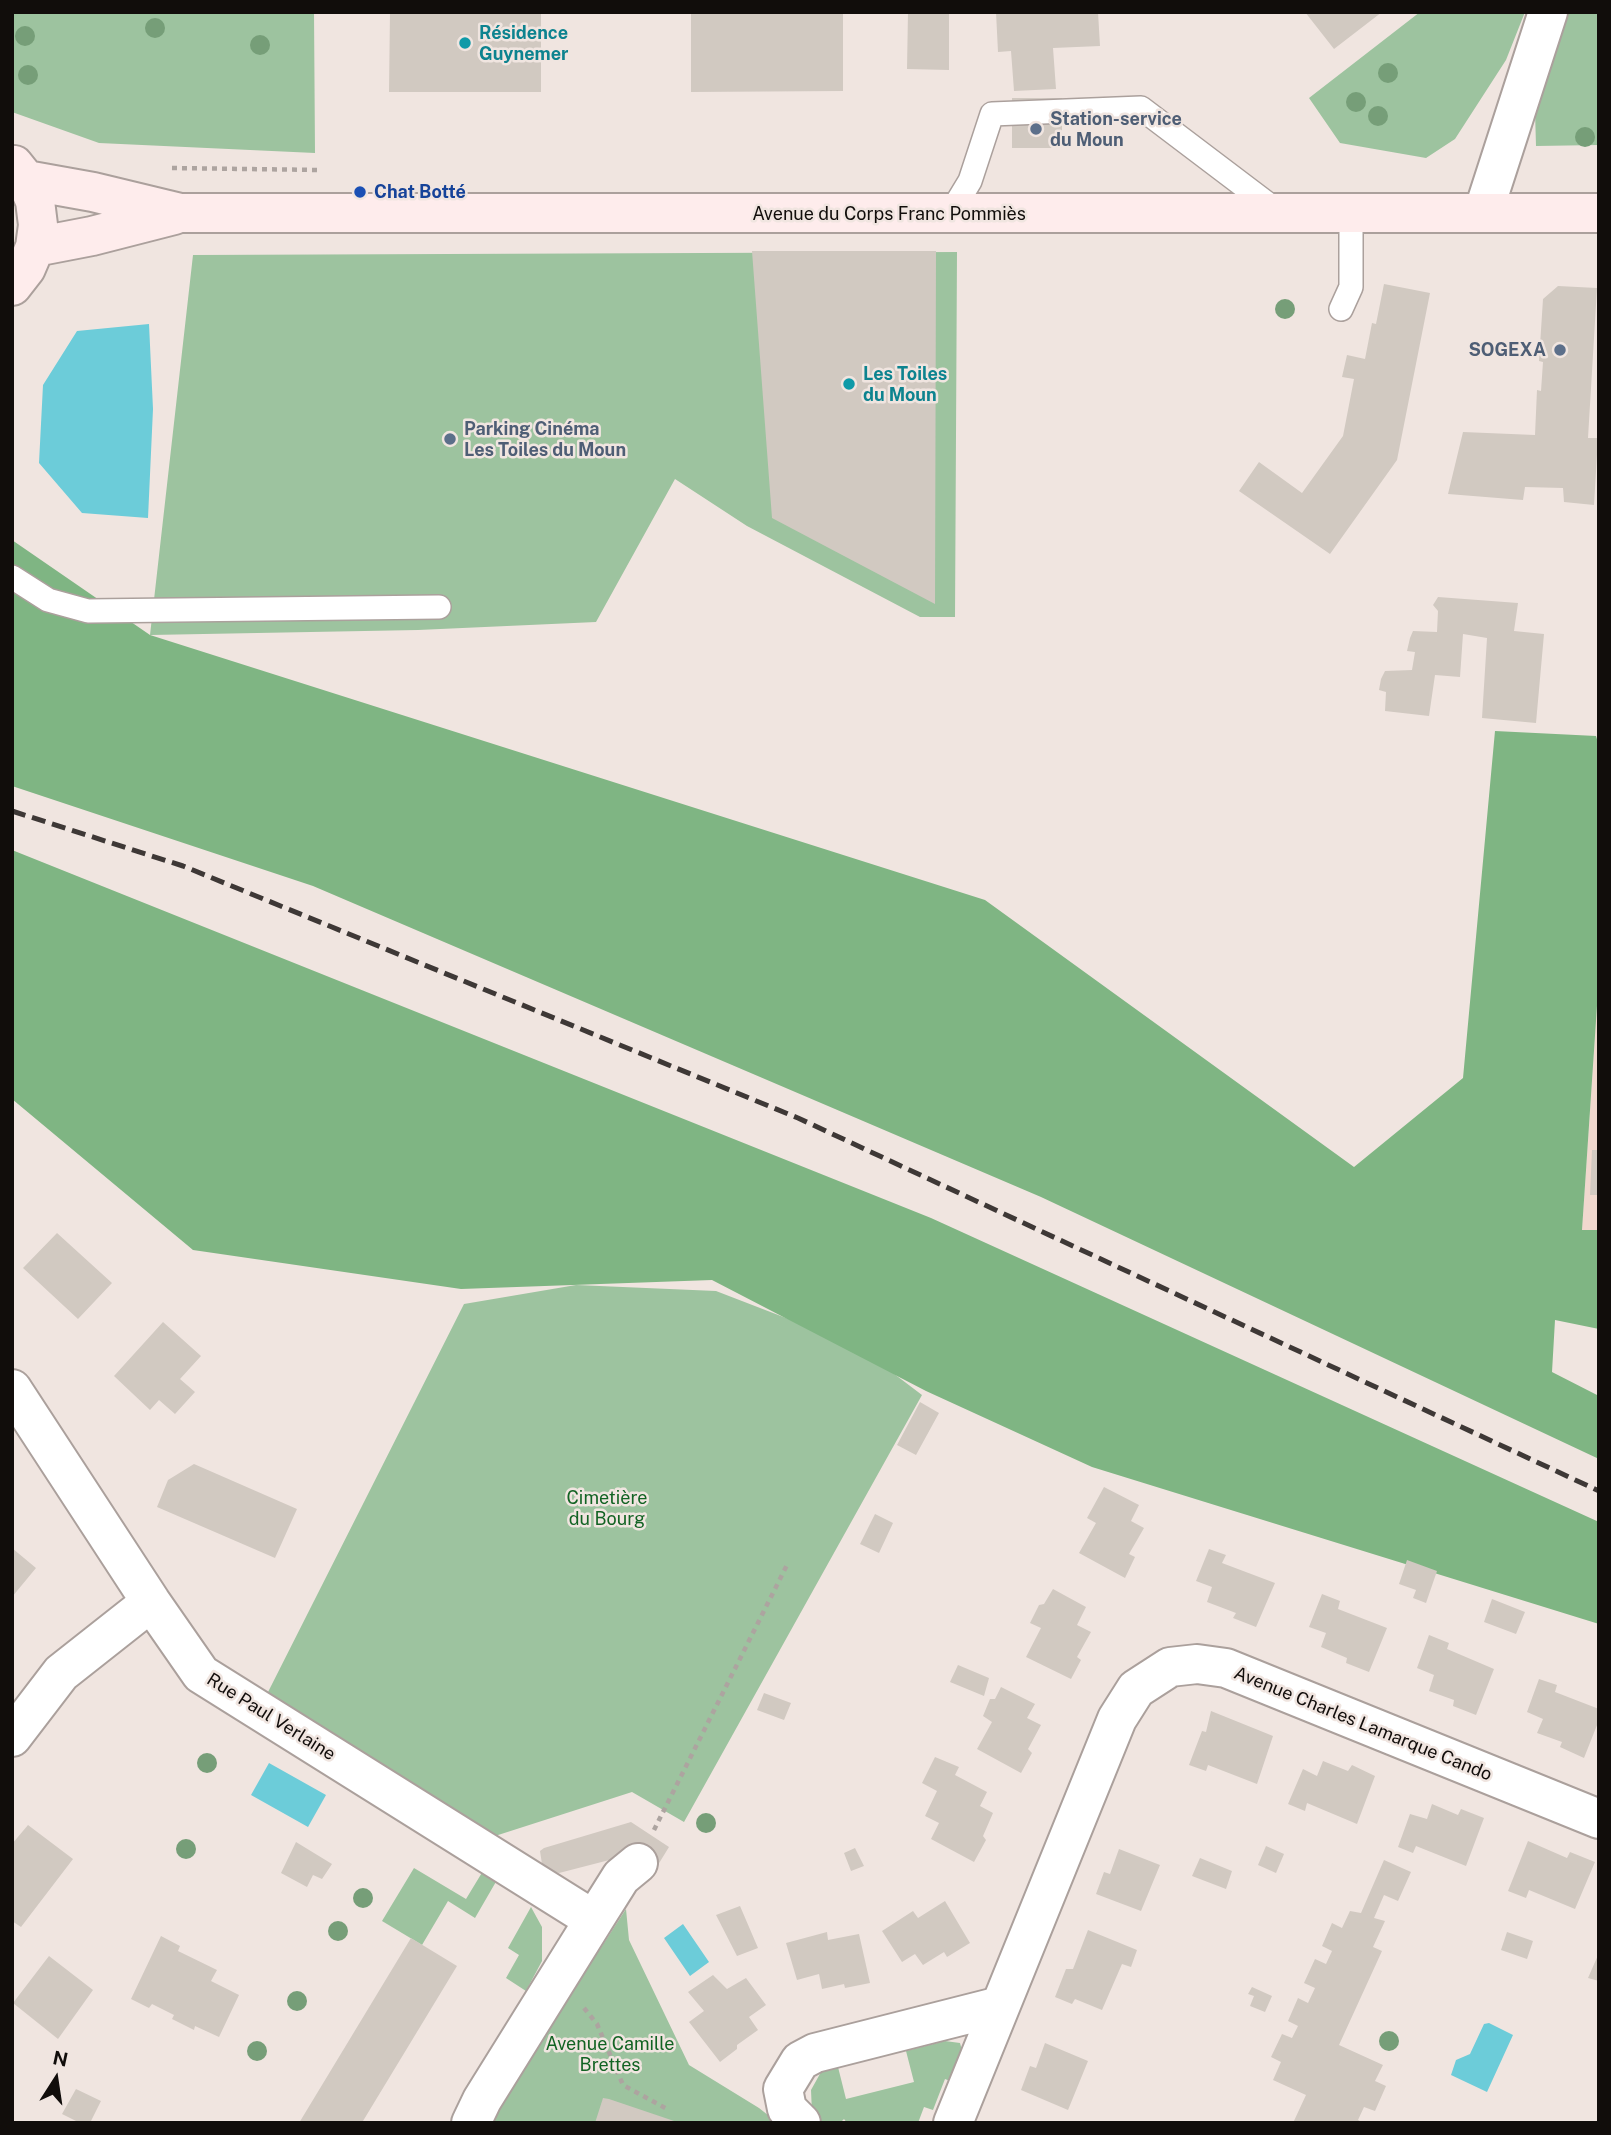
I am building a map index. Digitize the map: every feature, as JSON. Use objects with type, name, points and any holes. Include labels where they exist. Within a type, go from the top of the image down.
[{"type":"main road","name":"Avenue du Corps Franc Pommiès","points":[[19,172],[180,213],[1599,213]]},
{"type":"main road","points":[[12,286],[26,268],[35,247],[38,225],[35,201],[19,172]]},
{"type":"main road","name":"Avenue du Corps Franc Pommiès","points":[[35,247],[92,236],[180,213]]},
{"type":"street","points":[[1483,213],[1548,12]]},
{"type":"street","name":"Rue Paul Verlaine","points":[[12,1389],[201,1674],[594,1920]]},
{"type":"street","points":[[12,1737],[61,1673],[151,1602]]},
{"type":"street","name":"Avenue Charles Lamarque Cando","points":[[953,2123],[1117,1719],[1136,1689],[1170,1667],[1197,1664],[1226,1668],[1599,1819]]},
{"type":"street","points":[[471,2123],[482,2100],[621,1877],[645,1849]]},
{"type":"street","points":[[801,2123],[787,2109],[783,2089],[800,2061],[815,2053],[1000,2006]]},
{"type":"lane","points":[[950,214],[970,181],[992,114],[1141,108],[1280,213]]},
{"type":"lane","points":[[1341,309],[1351,287],[1351,214]]},
{"type":"lane","points":[[12,577],[48,600],[88,611],[439,607]]},
{"type":"path","points":[[645,1849],[787,1565]]},
{"type":"path","points":[[557,1980],[597,2024],[623,2085],[667,2109]]},
{"type":"shaded area","points":[[1599,976],[1599,1230],[1582,1230]]},
{"type":"green space","points":[[12,12],[314,12],[315,153],[99,143],[12,112]]},
{"type":"green space","points":[[1420,12],[1525,12],[1506,60],[1455,139],[1426,158],[1340,143],[1309,98]]},
{"type":"green space","points":[[1567,12],[1599,12],[1599,145],[1536,146],[1535,111]]},
{"type":"green space","points":[[957,252],[955,617],[920,617],[747,526],[675,479],[596,622],[418,630],[150,635],[193,255]]},
{"type":"green space","points":[[12,540],[150,635],[985,900],[1354,1167],[1463,1078],[1495,731],[1596,736],[1599,746],[1599,976],[1582,1230],[1599,1230],[1599,1329],[1555,1320],[1552,1372],[1599,1396],[1599,1459],[1041,1197],[313,886],[12,786]]},
{"type":"green space","points":[[12,850],[931,1218],[1599,1522],[1599,1624],[1092,1467],[926,1391],[712,1280],[461,1289],[193,1250],[12,1099]]},
{"type":"green space","name":"Cimetière du Bourg","points":[[576,1285],[716,1291],[856,1345],[922,1395],[684,1822],[632,1792],[495,1836],[265,1698],[464,1304]]},
{"type":"green space","points":[[414,1868],[466,1899],[483,1871],[497,1880],[475,1918],[448,1901],[422,1945],[382,1921]]},
{"type":"green space","points":[[531,1907],[542,1927],[542,1961],[526,1991],[506,1978],[519,1955],[508,1948]]},
{"type":"green space","name":"Avenue Camille Brettes","points":[[626,1909],[629,1940],[689,2065],[759,2108],[778,2123],[492,2123],[500,2103]]},
{"type":"green space","points":[[945,2041],[960,2043],[964,2058],[955,2083],[945,2079],[933,2110],[924,2107],[918,2123],[847,2123],[844,2119],[840,2123],[823,2123],[812,2113],[811,2090],[821,2072],[838,2067],[846,2099],[914,2082],[906,2051]]},
{"type":"water","points":[[149,324],[153,409],[148,518],[82,513],[39,463],[43,385],[77,331]]},
{"type":"water","points":[[269,1763],[326,1795],[308,1827],[251,1795]]},
{"type":"water","points":[[683,1924],[709,1962],[690,1976],[664,1938]]},
{"type":"water","points":[[1489,2023],[1513,2035],[1487,2092],[1451,2075],[1456,2060],[1470,2054],[1484,2024]]},
{"type":"building","name":"Résidence Guynemer","points":[[390,12],[541,12],[541,92],[389,92]]},
{"type":"building","points":[[691,12],[843,12],[843,91],[691,92]]},
{"type":"building","points":[[908,12],[949,12],[949,70],[907,69]]},
{"type":"building","points":[[996,12],[1098,12],[1100,46],[1053,48],[1056,89],[1014,91],[1011,51],[998,52]]},
{"type":"building","points":[[1305,12],[1382,12],[1334,49]]},
{"type":"building","points":[[1012,98],[1062,98],[1062,148],[1012,148]]},
{"type":"building","name":"Les Toiles du Moun","points":[[752,251],[936,251],[935,604],[772,518]]},
{"type":"building","points":[[1384,284],[1430,293],[1397,460],[1330,554],[1239,491],[1259,462],[1302,493],[1343,436],[1354,379],[1342,377],[1347,355],[1365,359]]},
{"type":"building","points":[[1558,286],[1597,288],[1588,438],[1598,438],[1594,505],[1564,502],[1563,488],[1525,487],[1523,500],[1448,494],[1463,432],[1535,435],[1537,390],[1541,391],[1543,362],[1539,361],[1543,299]]},
{"type":"building","points":[[1438,597],[1518,603],[1514,631],[1544,634],[1536,723],[1482,718],[1487,638],[1463,634],[1460,677],[1435,675],[1429,716],[1385,711],[1386,692],[1379,690],[1381,679],[1385,671],[1412,670],[1415,652],[1407,651],[1410,638],[1413,631],[1437,632],[1438,611],[1433,605]]},
{"type":"building","points":[[1592,1150],[1599,1150],[1599,1195],[1590,1195]]},
{"type":"building","points":[[57,1233],[112,1283],[78,1319],[23,1268]]},
{"type":"building","points":[[163,1322],[201,1356],[180,1379],[195,1392],[175,1414],[159,1400],[150,1410],[114,1376]]},
{"type":"building","points":[[920,1402],[939,1413],[916,1455],[897,1445]]},
{"type":"building","points":[[194,1464],[297,1509],[275,1558],[157,1507],[168,1480]]},
{"type":"building","points":[[1104,1487],[1139,1505],[1131,1521],[1144,1528],[1129,1554],[1135,1557],[1125,1578],[1079,1553],[1096,1523],[1087,1518]]},
{"type":"building","points":[[875,1514],[893,1523],[879,1553],[860,1544]]},
{"type":"building","points":[[12,1548],[36,1568],[12,1597]]},
{"type":"building","points":[[1209,1549],[1226,1555],[1222,1563],[1275,1583],[1256,1627],[1233,1618],[1236,1613],[1207,1602],[1212,1587],[1196,1581]]},
{"type":"building","points":[[1407,1560],[1437,1571],[1426,1603],[1413,1598],[1416,1590],[1399,1584]]},
{"type":"building","points":[[1053,1589],[1086,1607],[1077,1625],[1091,1632],[1077,1657],[1081,1660],[1071,1679],[1026,1657],[1041,1628],[1030,1623],[1039,1605],[1044,1604]]},
{"type":"building","points":[[1322,1594],[1340,1601],[1338,1609],[1387,1628],[1369,1672],[1346,1663],[1347,1658],[1321,1647],[1326,1633],[1309,1627]]},
{"type":"building","points":[[1492,1599],[1525,1612],[1516,1634],[1484,1622]]},
{"type":"building","points":[[1429,1635],[1449,1643],[1447,1649],[1494,1669],[1476,1715],[1453,1706],[1454,1700],[1429,1691],[1434,1675],[1417,1668]]},
{"type":"building","points":[[958,1665],[989,1678],[984,1696],[950,1682]]},
{"type":"building","points":[[1539,1679],[1557,1685],[1555,1692],[1599,1709],[1599,1720],[1584,1758],[1560,1747],[1562,1742],[1537,1733],[1543,1719],[1527,1712]]},
{"type":"building","points":[[1001,1687],[1035,1704],[1027,1718],[1041,1725],[1028,1749],[1032,1753],[1021,1773],[977,1749],[992,1722],[983,1716],[990,1699],[995,1699]]},
{"type":"building","points":[[764,1693],[791,1703],[784,1720],[757,1710]]},
{"type":"building","points":[[1211,1711],[1273,1736],[1257,1784],[1208,1765],[1206,1771],[1189,1765],[1202,1731],[1206,1732]]},
{"type":"building","points":[[935,1757],[959,1767],[955,1775],[987,1792],[980,1806],[993,1813],[983,1836],[986,1840],[974,1862],[931,1839],[939,1823],[925,1816],[937,1791],[922,1783]]},
{"type":"building","points":[[1323,1761],[1348,1771],[1352,1765],[1375,1776],[1357,1824],[1307,1803],[1305,1811],[1288,1804],[1303,1769],[1317,1776]]},
{"type":"building","points":[[1432,1804],[1458,1815],[1461,1809],[1484,1818],[1466,1866],[1416,1846],[1413,1853],[1398,1847],[1410,1814],[1427,1819]]},
{"type":"building","points":[[631,1822],[669,1847],[653,1873],[621,1857],[559,1873],[547,1870],[542,1864],[540,1851],[544,1848]]},
{"type":"building","points":[[28,1825],[73,1859],[21,1927],[12,1921],[12,1844]]},
{"type":"building","points":[[1528,1841],[1567,1858],[1570,1852],[1595,1862],[1575,1909],[1529,1890],[1526,1898],[1508,1891]]},
{"type":"building","points":[[296,1842],[332,1864],[322,1879],[313,1875],[307,1887],[281,1873]]},
{"type":"building","points":[[1266,1846],[1284,1854],[1276,1873],[1258,1865]]},
{"type":"building","points":[[855,1848],[864,1866],[851,1871],[844,1853]]},
{"type":"building","points":[[1119,1849],[1160,1865],[1141,1911],[1096,1894],[1104,1872],[1110,1874]]},
{"type":"building","points":[[1200,1858],[1232,1871],[1226,1889],[1192,1876]]},
{"type":"building","points":[[1384,1860],[1411,1872],[1398,1901],[1384,1895],[1374,1918],[1385,1921],[1373,1947],[1382,1951],[1339,2045],[1383,2065],[1375,2081],[1386,2086],[1375,2111],[1364,2107],[1358,2120],[1364,2123],[1293,2123],[1306,2095],[1273,2080],[1281,2062],[1271,2057],[1282,2034],[1292,2038],[1298,2026],[1288,2021],[1298,1998],[1308,2003],[1315,1988],[1304,1983],[1315,1959],[1326,1964],[1332,1951],[1322,1946],[1332,1923],[1342,1928],[1350,1911],[1361,1913]]},
{"type":"building","points":[[945,1901],[970,1943],[947,1957],[944,1952],[923,1965],[915,1954],[902,1962],[882,1931],[913,1911],[918,1918]]},
{"type":"building","points":[[740,1906],[758,1948],[737,1956],[716,1915]]},
{"type":"building","points":[[1088,1930],[1137,1950],[1131,1967],[1122,1964],[1102,2010],[1075,1999],[1072,2004],[1055,1997],[1066,1969],[1073,1969]]},
{"type":"building","points":[[827,1932],[828,1940],[859,1934],[870,1983],[845,1988],[844,1984],[822,1989],[819,1974],[797,1980],[786,1943]]},
{"type":"building","points":[[1507,1932],[1533,1941],[1527,1959],[1501,1950]]},
{"type":"building","points":[[161,1936],[180,1946],[178,1951],[217,1970],[211,1981],[239,1995],[219,2037],[195,2026],[194,2030],[172,2019],[174,2015],[152,2004],[149,2008],[131,1999]]},
{"type":"building","points":[[411,1938],[457,1966],[362,2123],[299,2123]]},
{"type":"building","points":[[1599,1953],[1599,1981],[1588,1978]]},
{"type":"building","points":[[49,1956],[93,1990],[58,2039],[13,2003]]},
{"type":"building","points":[[713,1975],[727,1989],[746,1978],[766,2005],[749,2017],[758,2030],[720,2062],[689,2022],[704,2011],[688,1992]]},
{"type":"building","points":[[1252,1987],[1272,1996],[1265,2012],[1250,2006],[1254,1996],[1248,1994]]},
{"type":"building","points":[[1045,2043],[1088,2061],[1068,2110],[1021,2090],[1030,2066],[1036,2068]]},
{"type":"building","points":[[76,2089],[101,2101],[90,2123],[80,2123],[62,2114]]},
{"type":"building","points":[[603,2098],[609,2099],[680,2123],[595,2123]]},
{"type":"railway","points":[[12,811],[183,866],[798,1118],[1599,1491]]},
{"type":"place","name":"Résidence Guynemer","points":[[465,43]]},
{"type":"place","name":"Station-service du Moun","points":[[1036,129]]},
{"type":"place","name":"Chat Botté","points":[[360,192]]},
{"type":"place","name":"SOGEXA","points":[[1560,350]]},
{"type":"place","name":"Les Toiles du Moun","points":[[849,384]]},
{"type":"place","name":"Parking Cinéma Les Toiles du Moun","points":[[450,439]]}]
